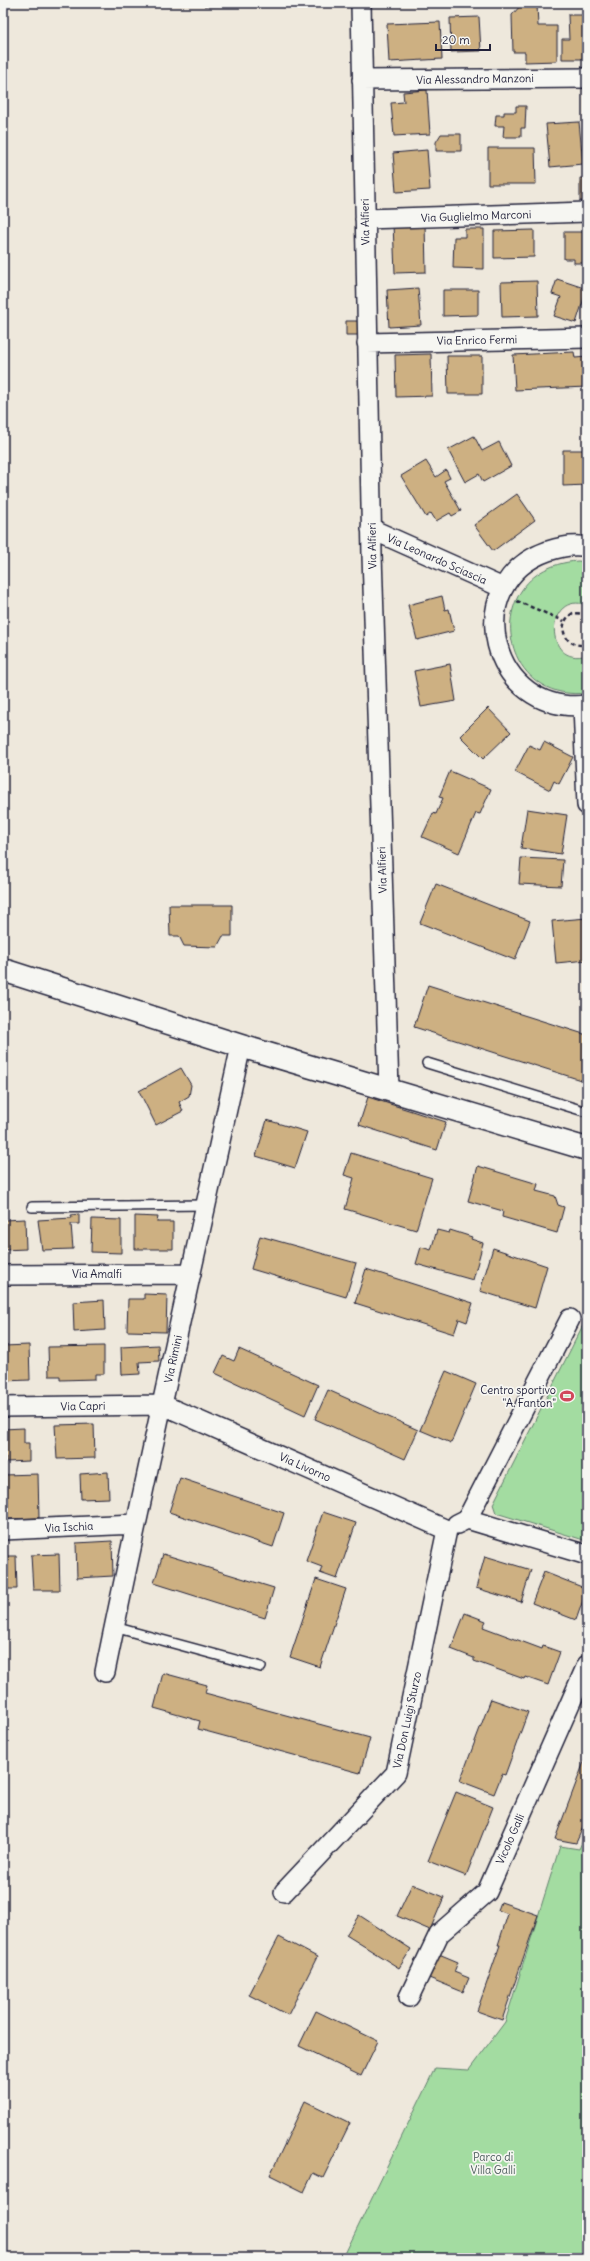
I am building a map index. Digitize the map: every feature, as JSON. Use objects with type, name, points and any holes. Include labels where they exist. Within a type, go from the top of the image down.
[{"type":"street","name":"Via Alfieri","points":[[361,3],[367,343],[389,1089]]},
{"type":"street","name":"Via Alessandro Manzoni","points":[[362,80],[587,78]]},
{"type":"street","name":"Via Guglielmo Marconi","points":[[365,219],[587,212]]},
{"type":"street","name":"Via Enrico Fermi","points":[[367,343],[587,338]]},
{"type":"street","name":"Via Leonardo Sciascia","points":[[372,529],[506,584]]},
{"type":"street","points":[[587,547],[559,547],[536,555],[517,569],[506,584],[495,614],[495,641],[505,666],[522,687],[544,701],[570,707],[585,705],[587,805]]},
{"type":"street","points":[[3,970],[241,1046],[587,1149]]},
{"type":"street","name":"Via Rimini","points":[[105,1672],[135,1524],[163,1405],[241,1046]]},
{"type":"street","name":"Via Amalfi","points":[[3,1275],[191,1274]]},
{"type":"street","points":[[447,1530],[467,1519],[570,1319]]},
{"type":"street","name":"Via Capri","points":[[3,1407],[163,1405]]},
{"type":"street","name":"Via Livorno","points":[[163,1405],[447,1530]]},
{"type":"street","points":[[467,1519],[587,1555]]},
{"type":"street","name":"Via Ischia","points":[[3,1530],[135,1524]]},
{"type":"street","name":"Via Don Luigi Sturzo","points":[[284,1892],[396,1773],[447,1530]]},
{"type":"street","name":"Vicolo Galli","points":[[409,1997],[439,1934],[487,1892],[587,1665]]},
{"type":"lane","points":[[427,1063],[587,1112]]},
{"type":"lane","points":[[32,1207],[206,1205]]},
{"type":"lane","points":[[114,1627],[261,1667]]},
{"type":"path","points":[[506,584],[524,591],[517,602],[564,621]]},
{"type":"path","points":[[587,614],[573,613],[564,621],[563,633],[566,638],[575,645],[587,644]]},
{"type":"green space","points":[[578,561],[587,562],[587,605],[573,603],[563,608],[557,618],[554,630],[556,641],[562,651],[573,656],[587,655],[587,693],[556,691],[533,678],[517,658],[511,633],[513,608],[525,586],[546,569]]},
{"type":"green space","name":"Centro sportivo \"A. Fanton\"","points":[[586,1319],[587,1541],[496,1513],[493,1504]]},
{"type":"green space","name":"Parco di Villa Galli","points":[[587,1831],[587,2258],[343,2258],[435,2068],[469,2070],[505,2022],[560,1846],[579,1849]]},
{"type":"building","points":[[204,3],[242,3],[242,5],[204,6]]},
{"type":"building","points":[[522,4],[537,5],[538,26],[557,26],[557,61],[525,62],[525,52],[513,52],[512,15]]},
{"type":"building","points":[[568,15],[587,15],[587,59],[562,59],[562,39],[569,39]]},
{"type":"building","points":[[479,17],[481,51],[451,52],[450,18]]},
{"type":"building","points":[[440,22],[442,59],[389,62],[387,24]]},
{"type":"building","points":[[427,90],[430,134],[394,136],[391,103],[404,102],[403,92]]},
{"type":"building","points":[[516,106],[526,106],[525,128],[521,128],[521,137],[503,137],[504,126],[495,126],[496,115],[504,115],[504,112],[516,112]]},
{"type":"building","points":[[579,122],[583,164],[550,167],[546,124]]},
{"type":"building","points":[[441,134],[461,134],[461,151],[436,151],[436,142]]},
{"type":"building","points":[[488,148],[535,148],[536,184],[488,184]]},
{"type":"building","points":[[427,150],[430,190],[396,192],[393,153]]},
{"type":"building","points":[[580,178],[587,178],[587,201],[580,201]]},
{"type":"building","points":[[425,223],[426,272],[395,273],[393,224]]},
{"type":"building","points":[[465,229],[484,229],[484,269],[453,268],[454,237],[465,237]]},
{"type":"building","points":[[534,230],[534,257],[494,258],[494,231]]},
{"type":"building","points":[[564,232],[587,232],[587,263],[574,263],[574,259],[564,259]]},
{"type":"building","points":[[557,279],[587,289],[576,323],[554,316],[561,297],[552,294]]},
{"type":"building","points":[[537,281],[538,316],[502,317],[501,282]]},
{"type":"building","points":[[418,288],[421,325],[389,327],[387,290]]},
{"type":"building","points":[[443,290],[478,290],[478,315],[443,316]]},
{"type":"building","points":[[346,321],[359,321],[359,335],[346,335]]},
{"type":"building","points":[[574,352],[575,358],[587,357],[587,387],[515,390],[513,355]]},
{"type":"building","points":[[431,354],[432,396],[396,397],[395,355]]},
{"type":"building","points":[[447,356],[482,356],[482,394],[448,394]]},
{"type":"building","points":[[474,436],[482,451],[499,442],[511,466],[483,482],[479,474],[465,482],[448,450]]},
{"type":"building","points":[[563,450],[587,450],[587,485],[563,486]]},
{"type":"building","points":[[426,461],[436,477],[446,470],[450,478],[444,481],[461,511],[452,516],[450,513],[436,521],[431,513],[426,517],[401,476]]},
{"type":"building","points":[[517,494],[535,520],[493,551],[474,525]]},
{"type":"building","points":[[442,596],[445,610],[449,609],[454,631],[417,640],[408,605]]},
{"type":"building","points":[[450,664],[456,701],[421,707],[414,671]]},
{"type":"building","points":[[488,708],[511,732],[483,759],[460,736]]},
{"type":"building","points":[[544,742],[573,757],[559,784],[554,781],[550,790],[515,772],[529,745],[540,750]]},
{"type":"building","points":[[450,771],[491,789],[480,814],[476,813],[459,853],[422,837],[433,813],[436,814],[443,798],[439,797]]},
{"type":"building","points":[[527,809],[567,815],[561,854],[521,848]]},
{"type":"building","points":[[521,858],[563,860],[561,886],[519,884]]},
{"type":"building","points":[[436,884],[530,921],[515,960],[420,923]]},
{"type":"building","points":[[169,905],[232,905],[232,936],[223,936],[217,947],[184,946],[179,936],[170,936]]},
{"type":"building","points":[[587,918],[587,960],[556,963],[552,921]]},
{"type":"building","points":[[428,985],[587,1035],[587,1082],[414,1027]]},
{"type":"building","points":[[181,1068],[191,1085],[189,1096],[179,1102],[183,1111],[156,1125],[139,1091]]},
{"type":"building","points":[[368,1097],[446,1122],[437,1150],[359,1125]]},
{"type":"building","points":[[267,1120],[307,1132],[295,1168],[256,1156]]},
{"type":"building","points":[[351,1153],[432,1178],[416,1230],[345,1209],[354,1178],[344,1175]]},
{"type":"building","points":[[478,1166],[538,1184],[536,1191],[555,1196],[558,1205],[564,1207],[557,1233],[502,1217],[503,1211],[468,1201]]},
{"type":"building","points":[[79,1214],[79,1224],[71,1224],[73,1249],[42,1250],[38,1220],[72,1218],[71,1215]]},
{"type":"building","points":[[135,1216],[158,1217],[157,1222],[173,1222],[173,1249],[135,1249]]},
{"type":"building","points":[[25,1219],[26,1249],[3,1250],[3,1220]]},
{"type":"building","points":[[92,1219],[121,1220],[121,1253],[91,1252]]},
{"type":"building","points":[[437,1230],[449,1233],[450,1230],[472,1237],[471,1239],[483,1243],[473,1280],[416,1264],[421,1247],[431,1250]]},
{"type":"building","points":[[260,1236],[356,1263],[346,1297],[251,1269]]},
{"type":"building","points":[[493,1248],[547,1266],[535,1308],[480,1291]]},
{"type":"building","points":[[366,1269],[473,1303],[467,1322],[459,1319],[454,1334],[355,1303]]},
{"type":"building","points":[[144,1294],[167,1295],[166,1332],[127,1331],[128,1299],[144,1299]]},
{"type":"building","points":[[104,1300],[105,1330],[74,1332],[73,1302]]},
{"type":"building","points":[[29,1345],[30,1380],[3,1381],[3,1346]]},
{"type":"building","points":[[158,1345],[159,1361],[139,1362],[140,1374],[122,1375],[121,1347]]},
{"type":"building","points":[[104,1346],[104,1374],[95,1374],[95,1379],[60,1380],[60,1376],[49,1376],[48,1347]]},
{"type":"building","points":[[239,1349],[318,1385],[305,1415],[215,1373],[223,1356],[234,1361]]},
{"type":"building","points":[[446,1371],[476,1384],[451,1443],[420,1430]]},
{"type":"building","points":[[328,1390],[418,1430],[405,1459],[315,1419]]},
{"type":"building","points":[[94,1424],[95,1458],[57,1459],[55,1425]]},
{"type":"building","points":[[24,1428],[24,1443],[29,1443],[29,1461],[6,1462],[6,1457],[3,1457],[3,1429]]},
{"type":"building","points":[[108,1472],[109,1498],[81,1499],[80,1474]]},
{"type":"building","points":[[38,1474],[39,1518],[3,1519],[3,1475]]},
{"type":"building","points":[[180,1478],[284,1513],[273,1547],[169,1512]]},
{"type":"building","points":[[323,1512],[356,1523],[337,1579],[320,1573],[322,1567],[306,1561]]},
{"type":"building","points":[[112,1541],[113,1576],[77,1578],[76,1543]]},
{"type":"building","points":[[59,1554],[60,1590],[33,1590],[31,1555]]},
{"type":"building","points":[[163,1554],[274,1588],[265,1618],[154,1583]]},
{"type":"building","points":[[3,1556],[16,1556],[17,1589],[3,1589]]},
{"type":"building","points":[[485,1556],[531,1570],[521,1602],[476,1588]]},
{"type":"building","points":[[544,1572],[587,1589],[576,1620],[532,1603]]},
{"type":"building","points":[[316,1579],[346,1589],[320,1667],[290,1657]]},
{"type":"building","points":[[465,1613],[486,1621],[483,1627],[542,1649],[543,1646],[560,1652],[548,1685],[525,1677],[524,1679],[474,1661],[474,1658],[451,1649]]},
{"type":"building","points":[[163,1673],[207,1685],[205,1693],[370,1738],[360,1773],[198,1729],[200,1721],[154,1708]]},
{"type":"building","points":[[491,1699],[528,1712],[505,1775],[502,1774],[494,1794],[460,1781]]},
{"type":"building","points":[[587,1754],[587,1818],[576,1843],[555,1839]]},
{"type":"building","points":[[456,1792],[493,1807],[466,1876],[428,1861]]},
{"type":"building","points":[[412,1884],[444,1897],[430,1930],[397,1916]]},
{"type":"building","points":[[501,1902],[538,1915],[502,2020],[477,2011],[500,1945],[498,1945],[508,1914],[498,1910]]},
{"type":"building","points":[[359,1915],[411,1949],[399,1968],[346,1935]]},
{"type":"building","points":[[279,1937],[317,1957],[288,2015],[249,1995]]},
{"type":"building","points":[[439,1954],[458,1962],[454,1972],[469,1978],[463,1992],[429,1978]]},
{"type":"building","points":[[316,2011],[378,2041],[361,2076],[299,2046]]},
{"type":"building","points":[[305,2101],[350,2123],[323,2178],[313,2173],[304,2192],[270,2175]]},
{"type":"place","name":"Centro sportivo \"A. Fanton\"","points":[[567,1396]]}]
